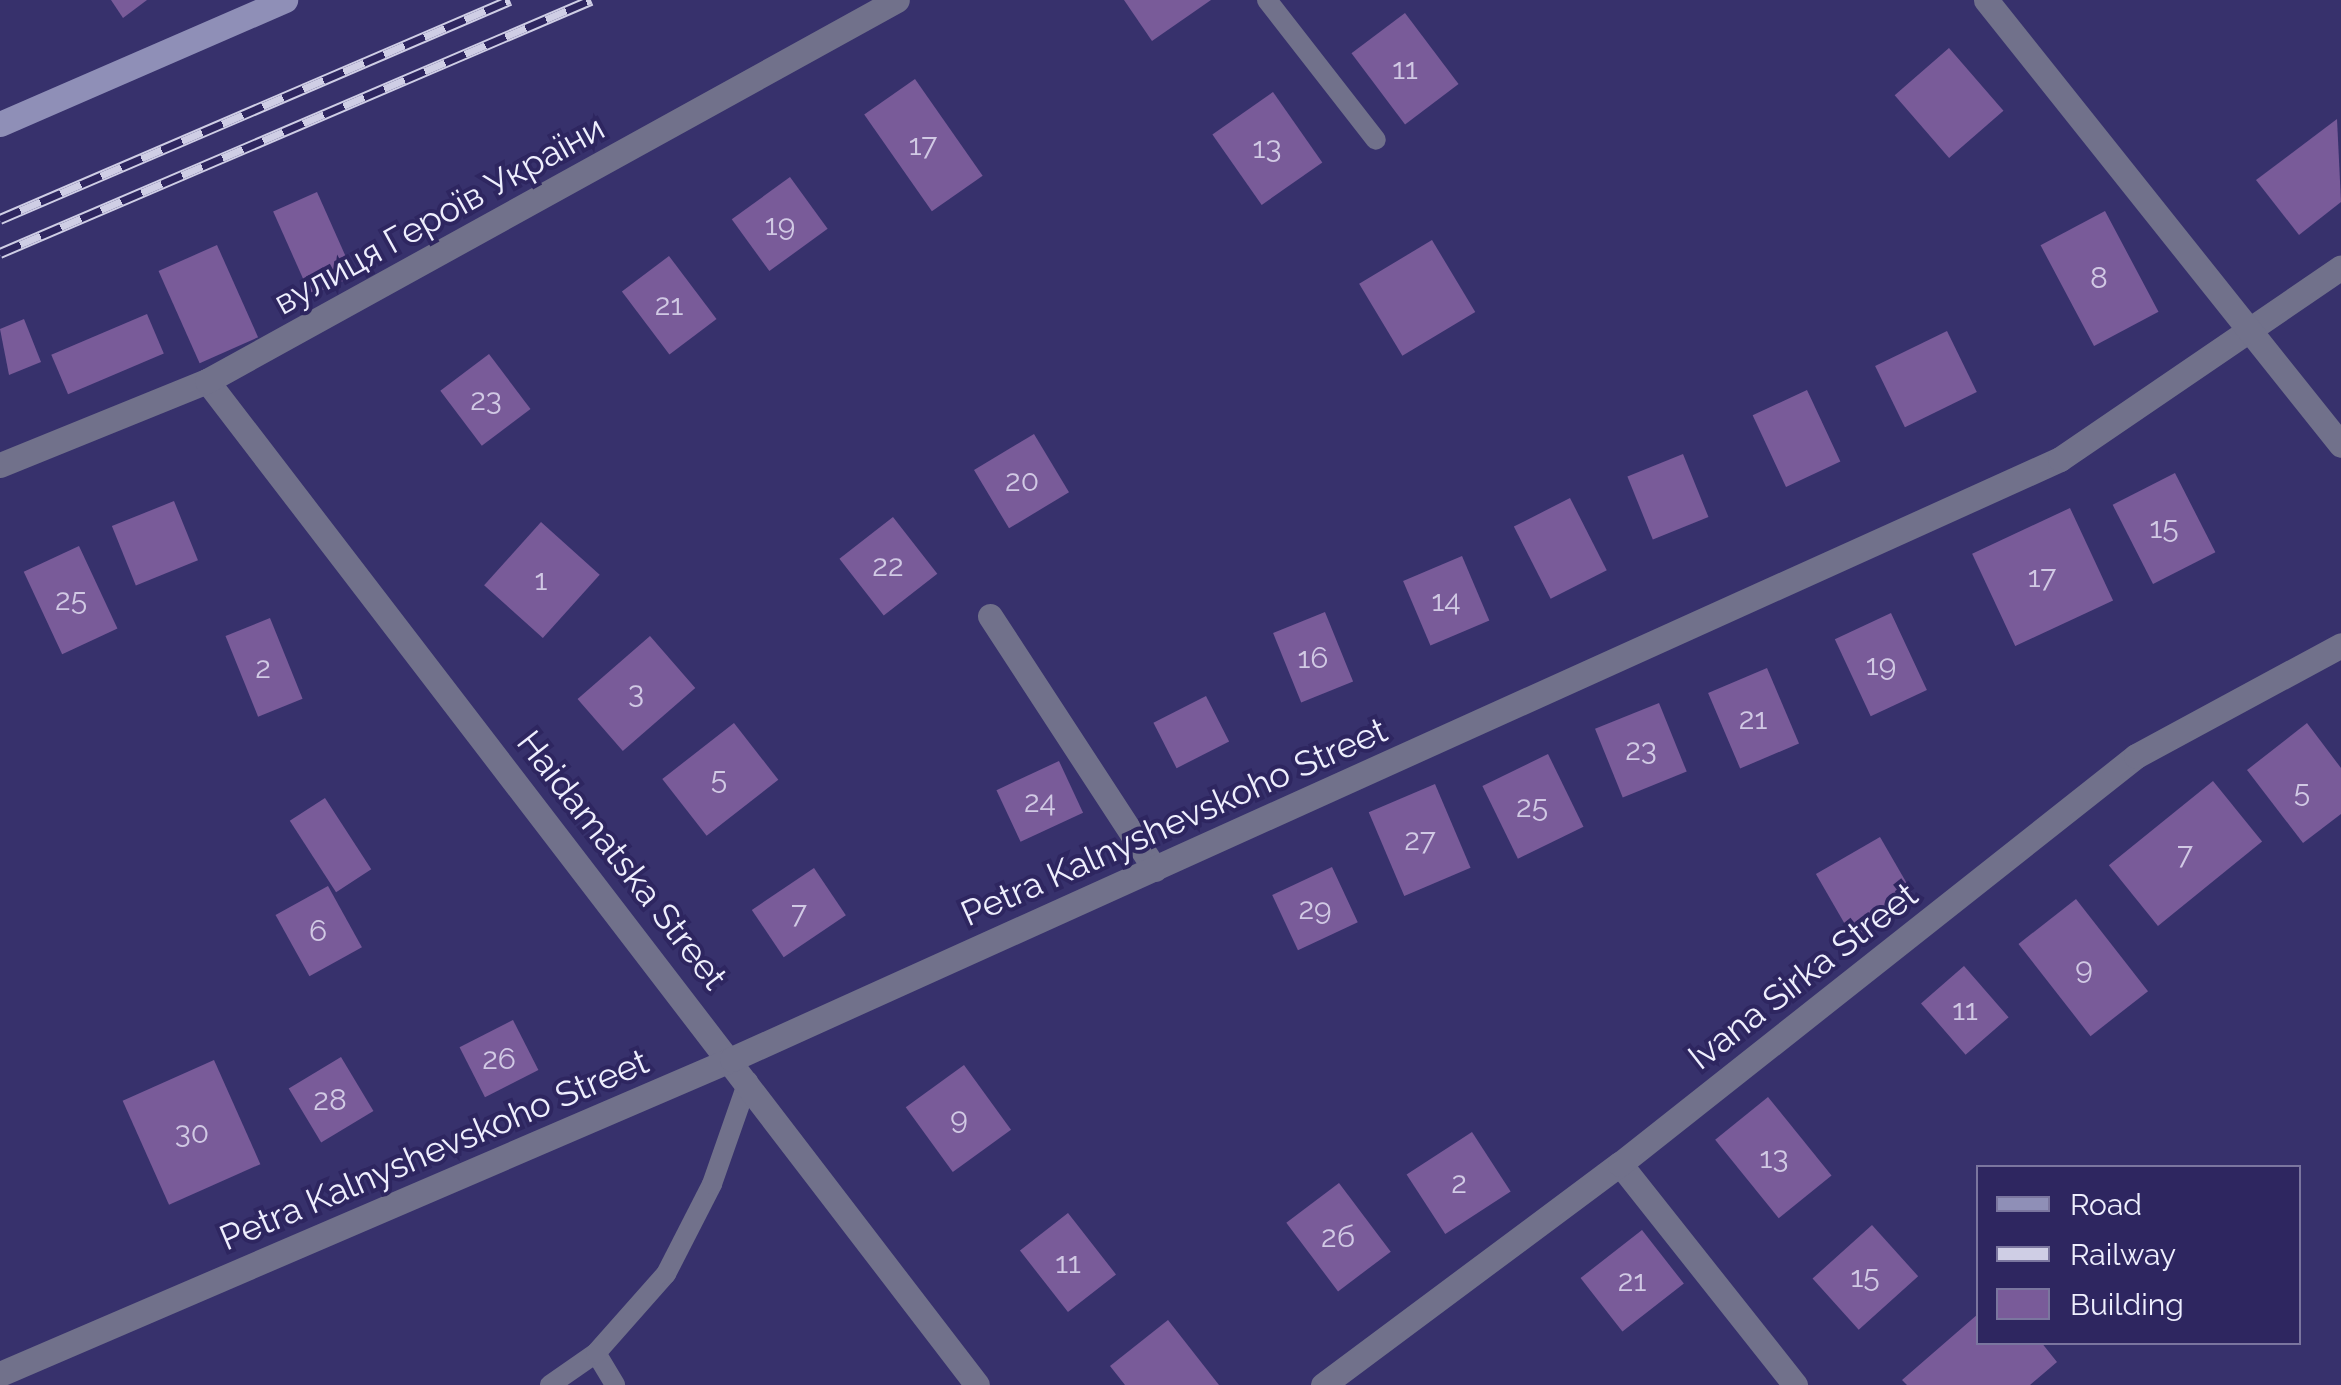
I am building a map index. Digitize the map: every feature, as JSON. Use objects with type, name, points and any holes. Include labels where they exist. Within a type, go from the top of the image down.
[{"type":"main road","points":[[0,124],[285,0]]},
{"type":"street","name":"вулиця Героїв України","points":[[0,465],[207,382],[897,0]]},
{"type":"street","points":[[1986,0],[2341,445]]},
{"type":"street","name":"Petra Kalnyshevskoho Street","points":[[0,1374],[732,1060],[2060,459],[2251,334],[2341,267]]},
{"type":"street","name":"Haidamatska Street","points":[[207,382],[732,1060],[976,1385]]},
{"type":"street","points":[[990,616],[1155,870]]},
{"type":"street","name":"Ivana Sirka Street","points":[[1322,1385],[1620,1164],[2136,756],[2341,645]]},
{"type":"street","points":[[1620,1164],[1795,1385]]},
{"type":"lane","points":[[1267,0],[1376,140]]},
{"type":"lane","points":[[550,1385],[596,1353],[634,1316],[692,1230],[748,1081]]},
{"type":"lane","points":[[596,1353],[615,1385]]},
{"type":"building","points":[[111,0],[147,0],[123,18]]},
{"type":"building","points":[[1124,0],[1211,0],[1152,41]]},
{"type":"building","points":[[1405,13],[1459,84],[1405,124],[1351,53]]},
{"type":"building","points":[[1949,48],[2003,111],[1949,158],[1895,95]]},
{"type":"building","points":[[915,79],[983,176],[932,211],[864,115]]},
{"type":"building","points":[[1273,92],[1322,162],[1262,205],[1212,134]]},
{"type":"building","points":[[2337,119],[2341,202],[2299,235],[2256,180]]},
{"type":"building","points":[[790,177],[828,229],[769,271],[732,219]]},
{"type":"building","points":[[317,192],[354,276],[311,296],[273,212]]},
{"type":"building","points":[[2105,211],[2159,312],[2094,346],[2041,245]]},
{"type":"building","points":[[1432,240],[1475,312],[1402,356],[1359,284]]},
{"type":"building","points":[[217,245],[258,337],[200,363],[159,271]]},
{"type":"building","points":[[669,256],[717,319],[669,355],[622,292]]},
{"type":"building","points":[[147,314],[164,354],[68,394],[51,355]]},
{"type":"building","points":[[24,319],[41,362],[9,375],[0,329]]},
{"type":"building","points":[[1947,331],[1977,392],[1905,427],[1875,366]]},
{"type":"building","points":[[489,354],[531,409],[482,446],[440,391]]},
{"type":"building","points":[[1807,390],[1840,462],[1786,487],[1753,415]]},
{"type":"building","points":[[1034,434],[1069,492],[1009,528],[974,470]]},
{"type":"building","points":[[1683,454],[1708,517],[1653,540],[1627,476]]},
{"type":"building","points":[[2175,473],[2215,552],[2153,584],[2113,505]]},
{"type":"building","points":[[1570,498],[1607,570],[1551,599],[1514,527]]},
{"type":"building","points":[[174,501],[198,560],[136,585],[112,526]]},
{"type":"building","points":[[2070,508],[2113,600],[2015,646],[1972,554]]},
{"type":"building","points":[[893,517],[937,574],[884,616],[839,559]]},
{"type":"building","points":[[541,522],[600,575],[543,638],[484,585]]},
{"type":"building","points":[[79,546],[117,628],[62,654],[24,572]]},
{"type":"building","points":[[1462,556],[1489,620],[1430,645],[1403,581]]},
{"type":"building","points":[[1325,612],[1353,682],[1301,703],[1273,633]]},
{"type":"building","points":[[1891,613],[1927,690],[1871,716],[1835,639]]},
{"type":"building","points":[[270,618],[303,699],[258,717],[225,636]]},
{"type":"building","points":[[650,636],[695,688],[623,751],[578,699]]},
{"type":"building","points":[[1767,668],[1799,743],[1740,768],[1708,693]]},
{"type":"building","points":[[1206,696],[1229,741],[1177,768],[1153,723]]},
{"type":"building","points":[[1659,703],[1687,772],[1623,797],[1595,729]]},
{"type":"building","points":[[734,723],[778,780],[707,836],[662,779]]},
{"type":"building","points":[[2307,723],[2341,768],[2341,814],[2303,843],[2247,770]]},
{"type":"building","points":[[1548,754],[1584,827],[1518,859],[1482,786]]},
{"type":"building","points":[[1059,761],[1083,813],[1021,842],[996,790]]},
{"type":"building","points":[[2213,781],[2262,842],[2158,926],[2109,865]]},
{"type":"building","points":[[1435,784],[1471,868],[1404,896],[1369,812]]},
{"type":"building","points":[[325,798],[371,869],[336,892],[290,821]]},
{"type":"building","points":[[1880,837],[1917,901],[1853,938],[1816,874]]},
{"type":"building","points":[[1332,867],[1358,922],[1298,950],[1272,895]]},
{"type":"building","points":[[814,868],[846,915],[784,957],[752,910]]},
{"type":"building","points":[[328,886],[362,947],[309,976],[276,915]]},
{"type":"building","points":[[2076,899],[2148,991],[2091,1036],[2018,944]]},
{"type":"building","points":[[1964,966],[2009,1017],[1966,1055],[1921,1003]]},
{"type":"building","points":[[513,1020],[538,1070],[485,1097],[460,1047]]},
{"type":"building","points":[[341,1057],[373,1111],[321,1142],[289,1088]]},
{"type":"building","points":[[214,1060],[260,1164],[169,1205],[123,1101]]},
{"type":"building","points":[[964,1065],[1011,1130],[953,1172],[906,1107]]},
{"type":"building","points":[[1768,1097],[1832,1175],[1779,1218],[1715,1140]]},
{"type":"building","points":[[1472,1132],[1511,1192],[1445,1234],[1407,1174]]},
{"type":"building","points":[[1339,1183],[1391,1252],[1338,1291],[1286,1223]]},
{"type":"building","points":[[1068,1213],[1116,1274],[1068,1312],[1020,1251]]},
{"type":"building","points":[[1872,1225],[1918,1276],[1859,1330],[1813,1279]]},
{"type":"building","points":[[1642,1230],[1684,1284],[1622,1332],[1581,1278]]},
{"type":"building","points":[[1976,1316],[1976,1345],[2043,1345],[2057,1362],[2030,1385],[1907,1385],[1902,1380]]},
{"type":"building","points":[[1168,1320],[1219,1385],[1125,1385],[1110,1366]]},
{"type":"railway","points":[[0,219],[510,0]]},
{"type":"railway","points":[[0,253],[591,0]]}]
